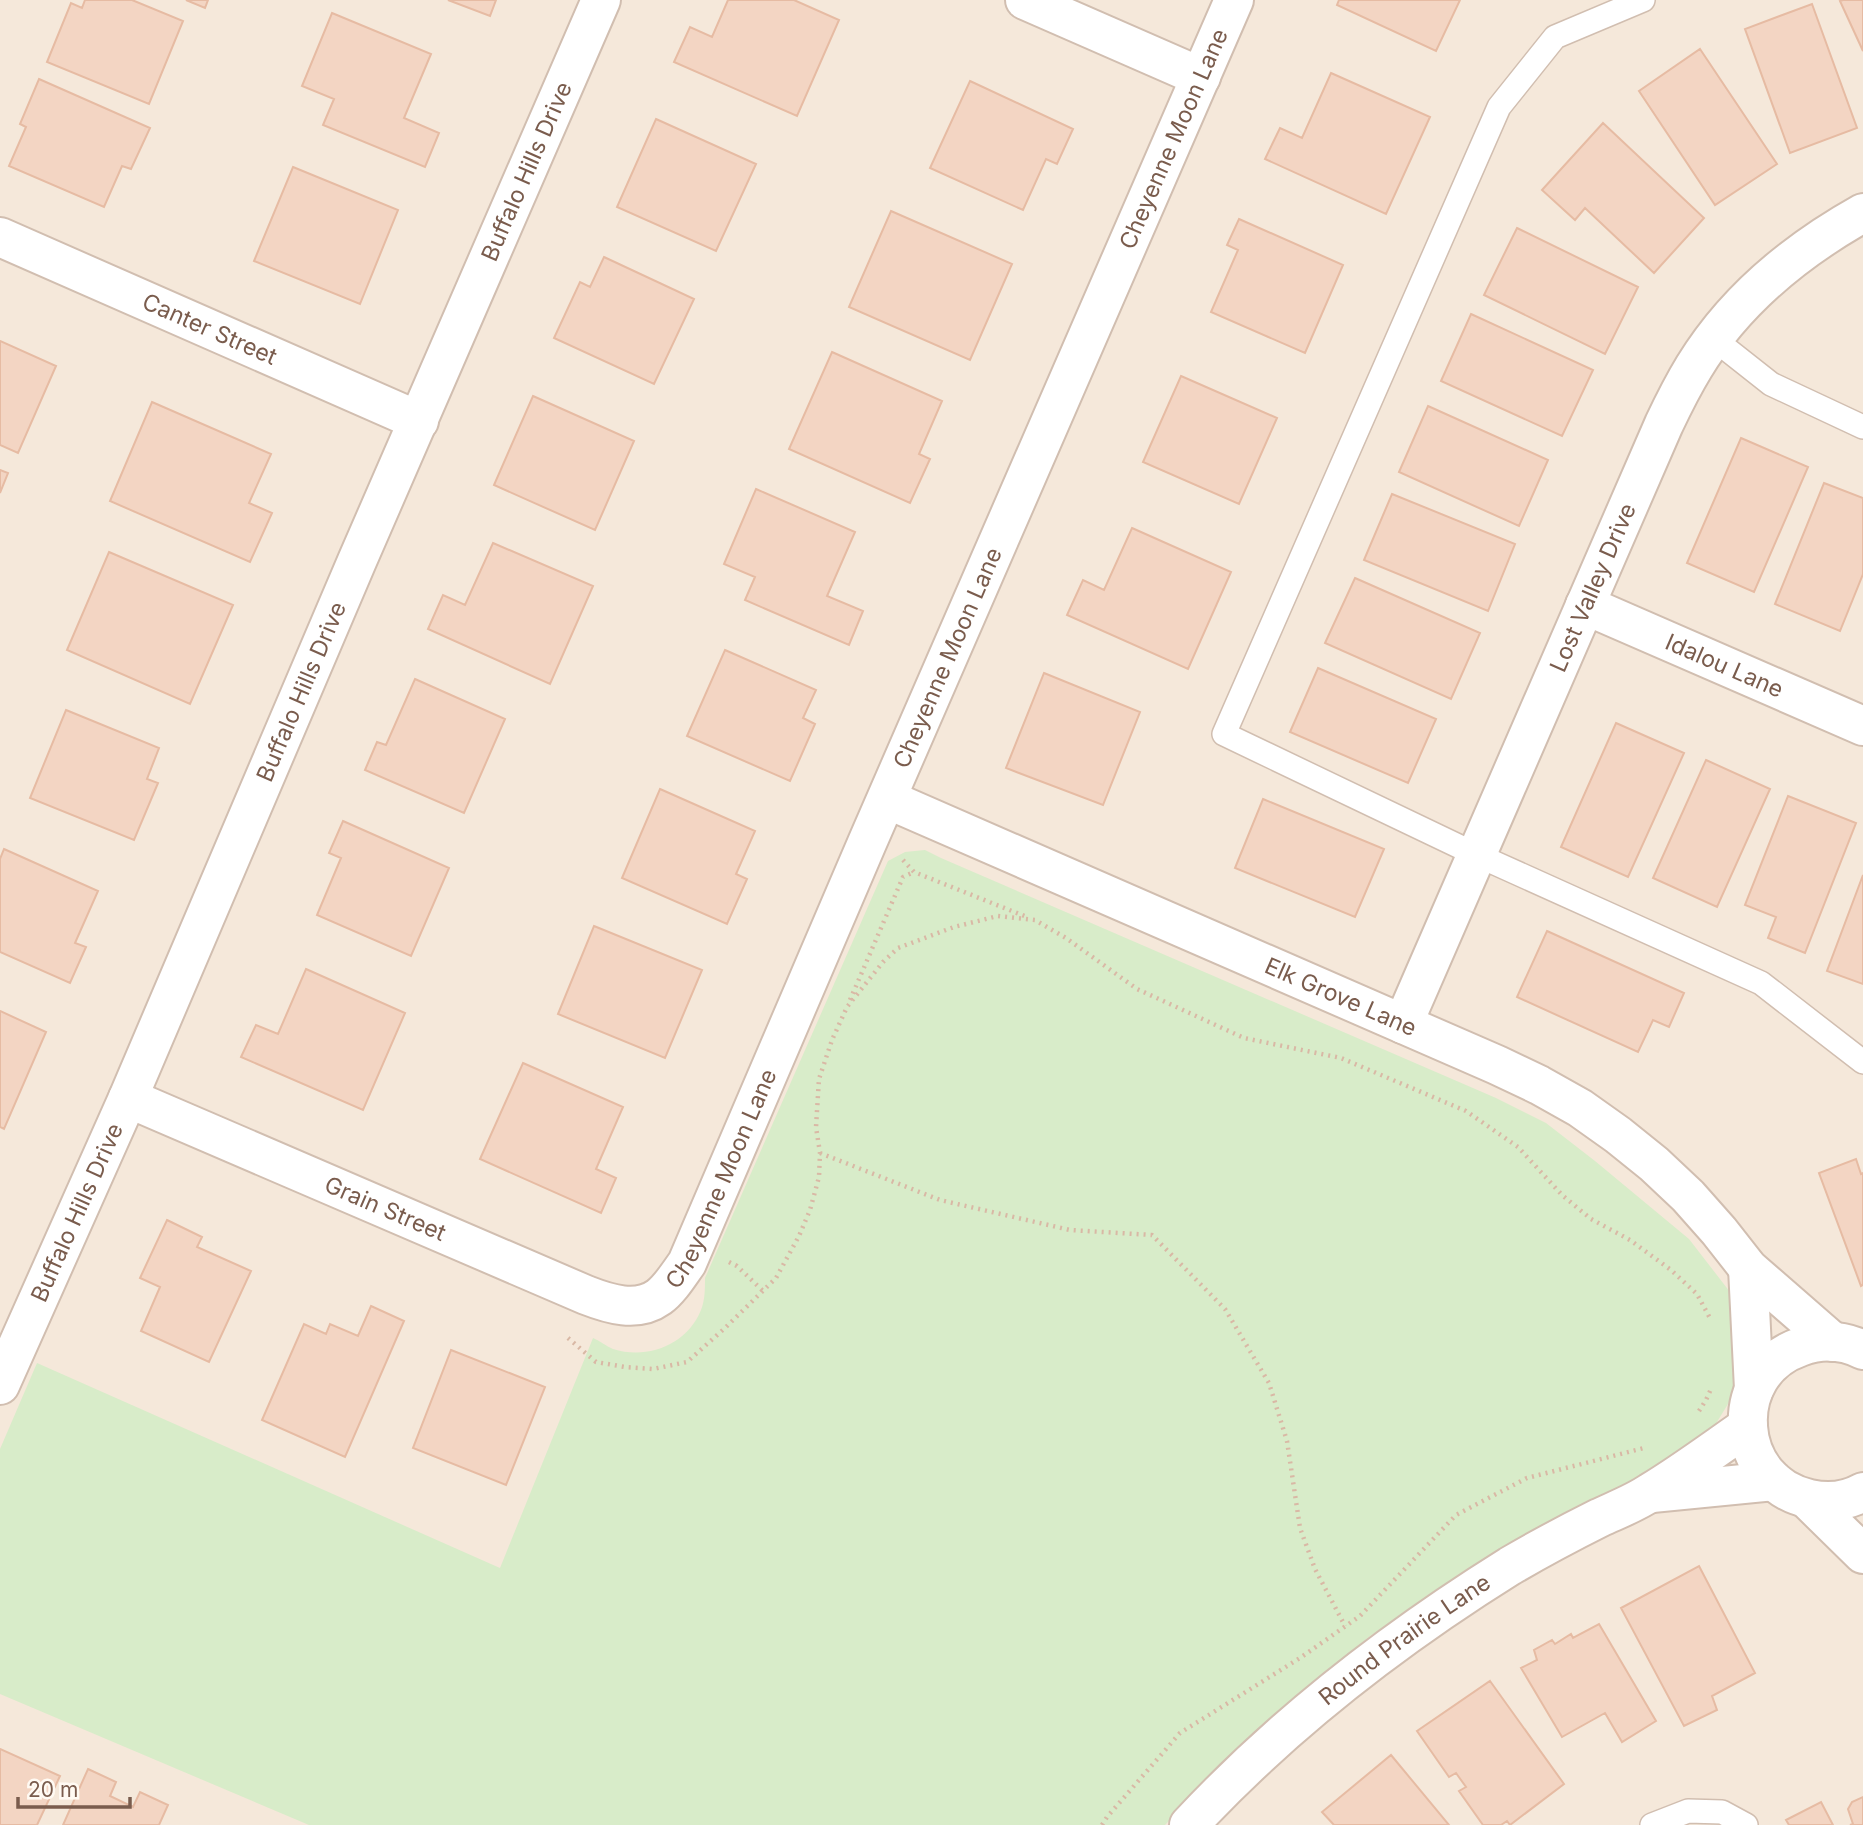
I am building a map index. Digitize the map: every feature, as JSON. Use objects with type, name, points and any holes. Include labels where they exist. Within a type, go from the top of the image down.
[{"type":"street","name":"Buffalo Hills Drive","points":[[0,1384],[128,1098],[346,586],[601,0]]},
{"type":"street","points":[[1025,0],[1201,76]]},
{"type":"street","name":"Cheyenne Moon Lane","points":[[645,1305],[661,1296],[688,1263],[1234,0]]},
{"type":"street","name":"Lost Valley Drive","points":[[1403,1024],[1664,424],[1695,366],[1739,308],[1777,271],[1797,254],[1863,213]]},
{"type":"street","name":"Canter Street","points":[[0,237],[419,421]]},
{"type":"street","name":"Idalou Lane","points":[[1585,604],[1863,726]]},
{"type":"street","name":"Elk Grove Lane","points":[[887,799],[1403,1024],[1539,1085],[1580,1108],[1654,1164],[1688,1196],[1748,1268],[1848,1346]]},
{"type":"street","name":"Grain Street","points":[[128,1098],[586,1295],[613,1305],[645,1305]]},
{"type":"street","points":[[1748,1268],[1754,1389],[1748,1426],[1749,1439],[1758,1462],[1863,1554]]},
{"type":"street","points":[[1754,1389],[1767,1369],[1785,1353],[1808,1344],[1848,1346]]},
{"type":"street","name":"Round Prairie Lane","points":[[1189,1825],[1266,1748],[1324,1697],[1448,1605],[1513,1564],[1580,1527],[1650,1494],[1748,1426]]},
{"type":"street","name":"Round Prairie Lane","points":[[1650,1494],[1791,1490],[1832,1501],[1844,1500],[1863,1492]]},
{"type":"lane","points":[[1643,0],[1555,37],[1499,107],[1224,734],[1476,855],[1761,983],[1863,1062]]},
{"type":"lane","points":[[1713,339],[1770,384],[1863,427]]},
{"type":"lane","points":[[1652,1825],[1688,1811],[1722,1812],[1746,1825]]},
{"type":"path","points":[[903,860],[914,872],[1035,920],[1137,989],[1244,1038],[1341,1058],[1466,1111],[1518,1147],[1562,1195],[1591,1219],[1630,1240],[1671,1270],[1697,1294],[1713,1325]]},
{"type":"path","points":[[568,1338],[596,1362],[615,1366],[653,1370],[687,1362],[776,1278],[799,1237],[819,1177],[819,1079],[832,1040],[902,877],[914,872]]},
{"type":"path","points":[[847,1007],[883,962],[898,948],[954,927],[998,916],[1035,920]]},
{"type":"path","points":[[820,1153],[940,1200],[1070,1230],[1152,1235],[1225,1310],[1269,1383],[1287,1441],[1300,1528],[1315,1569],[1345,1626]]},
{"type":"path","points":[[1694,1418],[1706,1401],[1714,1382]]},
{"type":"path","points":[[1102,1825],[1180,1733],[1300,1658],[1360,1616],[1456,1515],[1527,1478],[1653,1447]]},
{"type":"shaded area","points":[[0,0],[1863,0],[1863,1825],[0,1825]]},
{"type":"green space","points":[[925,850],[1496,1098],[1546,1123],[1689,1239],[1730,1292],[1739,1327],[1742,1371],[1728,1404],[1704,1443],[1537,1529],[1370,1636],[1255,1732],[1165,1825],[309,1825],[0,1694],[0,1449],[37,1363],[500,1568],[593,1338],[613,1349],[626,1352],[652,1351],[676,1341],[695,1322],[703,1302],[705,1278],[888,861],[905,852]]},
{"type":"building","points":[[85,0],[132,0],[183,21],[149,104],[47,62],[71,3],[82,8]]},
{"type":"building","points":[[186,0],[208,0],[205,8]]},
{"type":"building","points":[[448,0],[496,0],[490,16]]},
{"type":"building","points":[[728,0],[794,0],[839,20],[797,116],[674,62],[690,27],[712,37]]},
{"type":"building","points":[[1339,0],[1460,0],[1436,51],[1337,5]]},
{"type":"building","points":[[1863,0],[1863,51],[1840,1]]},
{"type":"building","points":[[1812,4],[1857,128],[1790,153],[1745,29]]},
{"type":"building","points":[[332,13],[431,54],[404,118],[439,133],[425,167],[323,125],[334,99],[302,86]]},
{"type":"building","points":[[1700,49],[1777,164],[1715,205],[1639,91]]},
{"type":"building","points":[[1331,73],[1430,117],[1386,214],[1265,159],[1280,128],[1302,138]]},
{"type":"building","points":[[39,79],[150,128],[131,169],[122,166],[104,207],[9,166],[26,127],[20,124]]},
{"type":"building","points":[[970,81],[1073,129],[1057,164],[1046,159],[1023,210],[930,168]]},
{"type":"building","points":[[656,119],[756,164],[716,251],[617,207]]},
{"type":"building","points":[[1603,123],[1704,218],[1654,273],[1585,208],[1575,220],[1542,190]]},
{"type":"building","points":[[293,167],[398,210],[360,304],[254,261]]},
{"type":"building","points":[[891,211],[1012,264],[970,360],[849,307]]},
{"type":"building","points":[[1239,219],[1343,265],[1305,353],[1211,312],[1238,250],[1227,245]]},
{"type":"building","points":[[1517,228],[1638,287],[1605,354],[1484,295]]},
{"type":"building","points":[[604,257],[694,299],[654,384],[554,338],[580,282],[590,287]]},
{"type":"building","points":[[1471,314],[1593,370],[1562,436],[1441,381]]},
{"type":"building","points":[[0,341],[56,366],[18,453],[0,445]]},
{"type":"building","points":[[832,352],[942,401],[919,454],[930,459],[910,503],[789,449]]},
{"type":"building","points":[[1181,376],[1277,418],[1239,504],[1143,462]]},
{"type":"building","points":[[533,396],[634,441],[595,530],[494,485]]},
{"type":"building","points":[[152,402],[271,454],[249,503],[272,513],[250,562],[110,501]]},
{"type":"building","points":[[1428,406],[1548,460],[1519,526],[1399,472]]},
{"type":"building","points":[[1741,438],[1808,467],[1754,592],[1687,563]]},
{"type":"building","points":[[0,470],[8,473],[0,493]]},
{"type":"building","points":[[1824,483],[1863,498],[1863,574],[1840,631],[1775,604]]},
{"type":"building","points":[[756,489],[855,532],[827,596],[863,611],[849,645],[745,600],[755,577],[724,564]]},
{"type":"building","points":[[1392,494],[1515,544],[1488,611],[1364,560]]},
{"type":"building","points":[[1132,528],[1231,572],[1188,669],[1067,615],[1083,580],[1104,590]]},
{"type":"building","points":[[493,543],[593,586],[550,684],[428,629],[443,595],[465,605]]},
{"type":"building","points":[[109,552],[233,605],[190,704],[67,650]]},
{"type":"building","points":[[1355,578],[1480,633],[1451,699],[1325,643]]},
{"type":"building","points":[[725,650],[816,690],[803,718],[815,724],[790,781],[687,736]]},
{"type":"building","points":[[1318,668],[1436,719],[1408,783],[1290,732]]},
{"type":"building","points":[[1044,673],[1140,712],[1103,805],[1006,768]]},
{"type":"building","points":[[415,679],[505,719],[464,813],[365,770],[377,742],[386,745]]},
{"type":"building","points":[[66,710],[159,748],[147,779],[158,783],[134,840],[30,798]]},
{"type":"building","points":[[1616,723],[1684,753],[1628,877],[1561,847]]},
{"type":"building","points":[[1706,760],[1770,789],[1717,907],[1653,878]]},
{"type":"building","points":[[660,789],[755,831],[736,874],[747,879],[727,924],[622,878]]},
{"type":"building","points":[[1788,796],[1856,823],[1805,953],[1768,938],[1776,917],[1745,905]]},
{"type":"building","points":[[1263,799],[1384,849],[1355,917],[1235,868]]},
{"type":"building","points":[[343,821],[449,868],[411,956],[317,915],[341,858],[329,853]]},
{"type":"building","points":[[4,849],[98,891],[75,943],[86,947],[70,983],[0,952],[0,859]]},
{"type":"building","points":[[1863,875],[1863,984],[1827,971]]},
{"type":"building","points":[[594,926],[702,970],[665,1058],[558,1014]]},
{"type":"building","points":[[1547,931],[1684,993],[1669,1027],[1653,1020],[1638,1052],[1517,997]]},
{"type":"building","points":[[306,969],[405,1013],[363,1110],[241,1057],[256,1025],[278,1034]]},
{"type":"building","points":[[0,1011],[46,1032],[4,1129],[0,1127]]},
{"type":"building","points":[[523,1063],[623,1107],[596,1169],[616,1178],[601,1213],[480,1159]]},
{"type":"building","points":[[1856,1159],[1861,1174],[1863,1173],[1861,1286],[1819,1173]]},
{"type":"building","points":[[167,1220],[202,1237],[197,1247],[251,1271],[209,1362],[141,1331],[160,1287],[140,1278]]},
{"type":"building","points":[[371,1306],[404,1321],[345,1457],[262,1420],[304,1324],[326,1334],[330,1324],[358,1336]]},
{"type":"building","points":[[451,1350],[545,1387],[506,1485],[413,1448]]},
{"type":"building","points":[[1699,1566],[1755,1673],[1712,1696],[1717,1710],[1684,1726],[1621,1608]]},
{"type":"building","points":[[1599,1624],[1656,1721],[1622,1742],[1605,1713],[1562,1737],[1521,1668],[1537,1660],[1534,1650],[1552,1640],[1555,1644],[1571,1634],[1573,1638]]},
{"type":"building","points":[[1490,1681],[1564,1784],[1510,1825],[1507,1821],[1501,1825],[1483,1825],[1459,1791],[1466,1787],[1456,1773],[1449,1777],[1417,1731]]},
{"type":"building","points":[[0,1749],[60,1776],[37,1825],[0,1825]]},
{"type":"building","points":[[1391,1755],[1449,1825],[1334,1825],[1322,1812]]},
{"type":"building","points":[[88,1769],[116,1782],[110,1796],[133,1807],[140,1792],[168,1805],[159,1825],[63,1825]]},
{"type":"building","points":[[1863,1797],[1863,1825],[1850,1825],[1853,1824],[1848,1809],[1852,1802]]},
{"type":"building","points":[[1821,1802],[1833,1825],[1789,1825],[1786,1820]]}]
